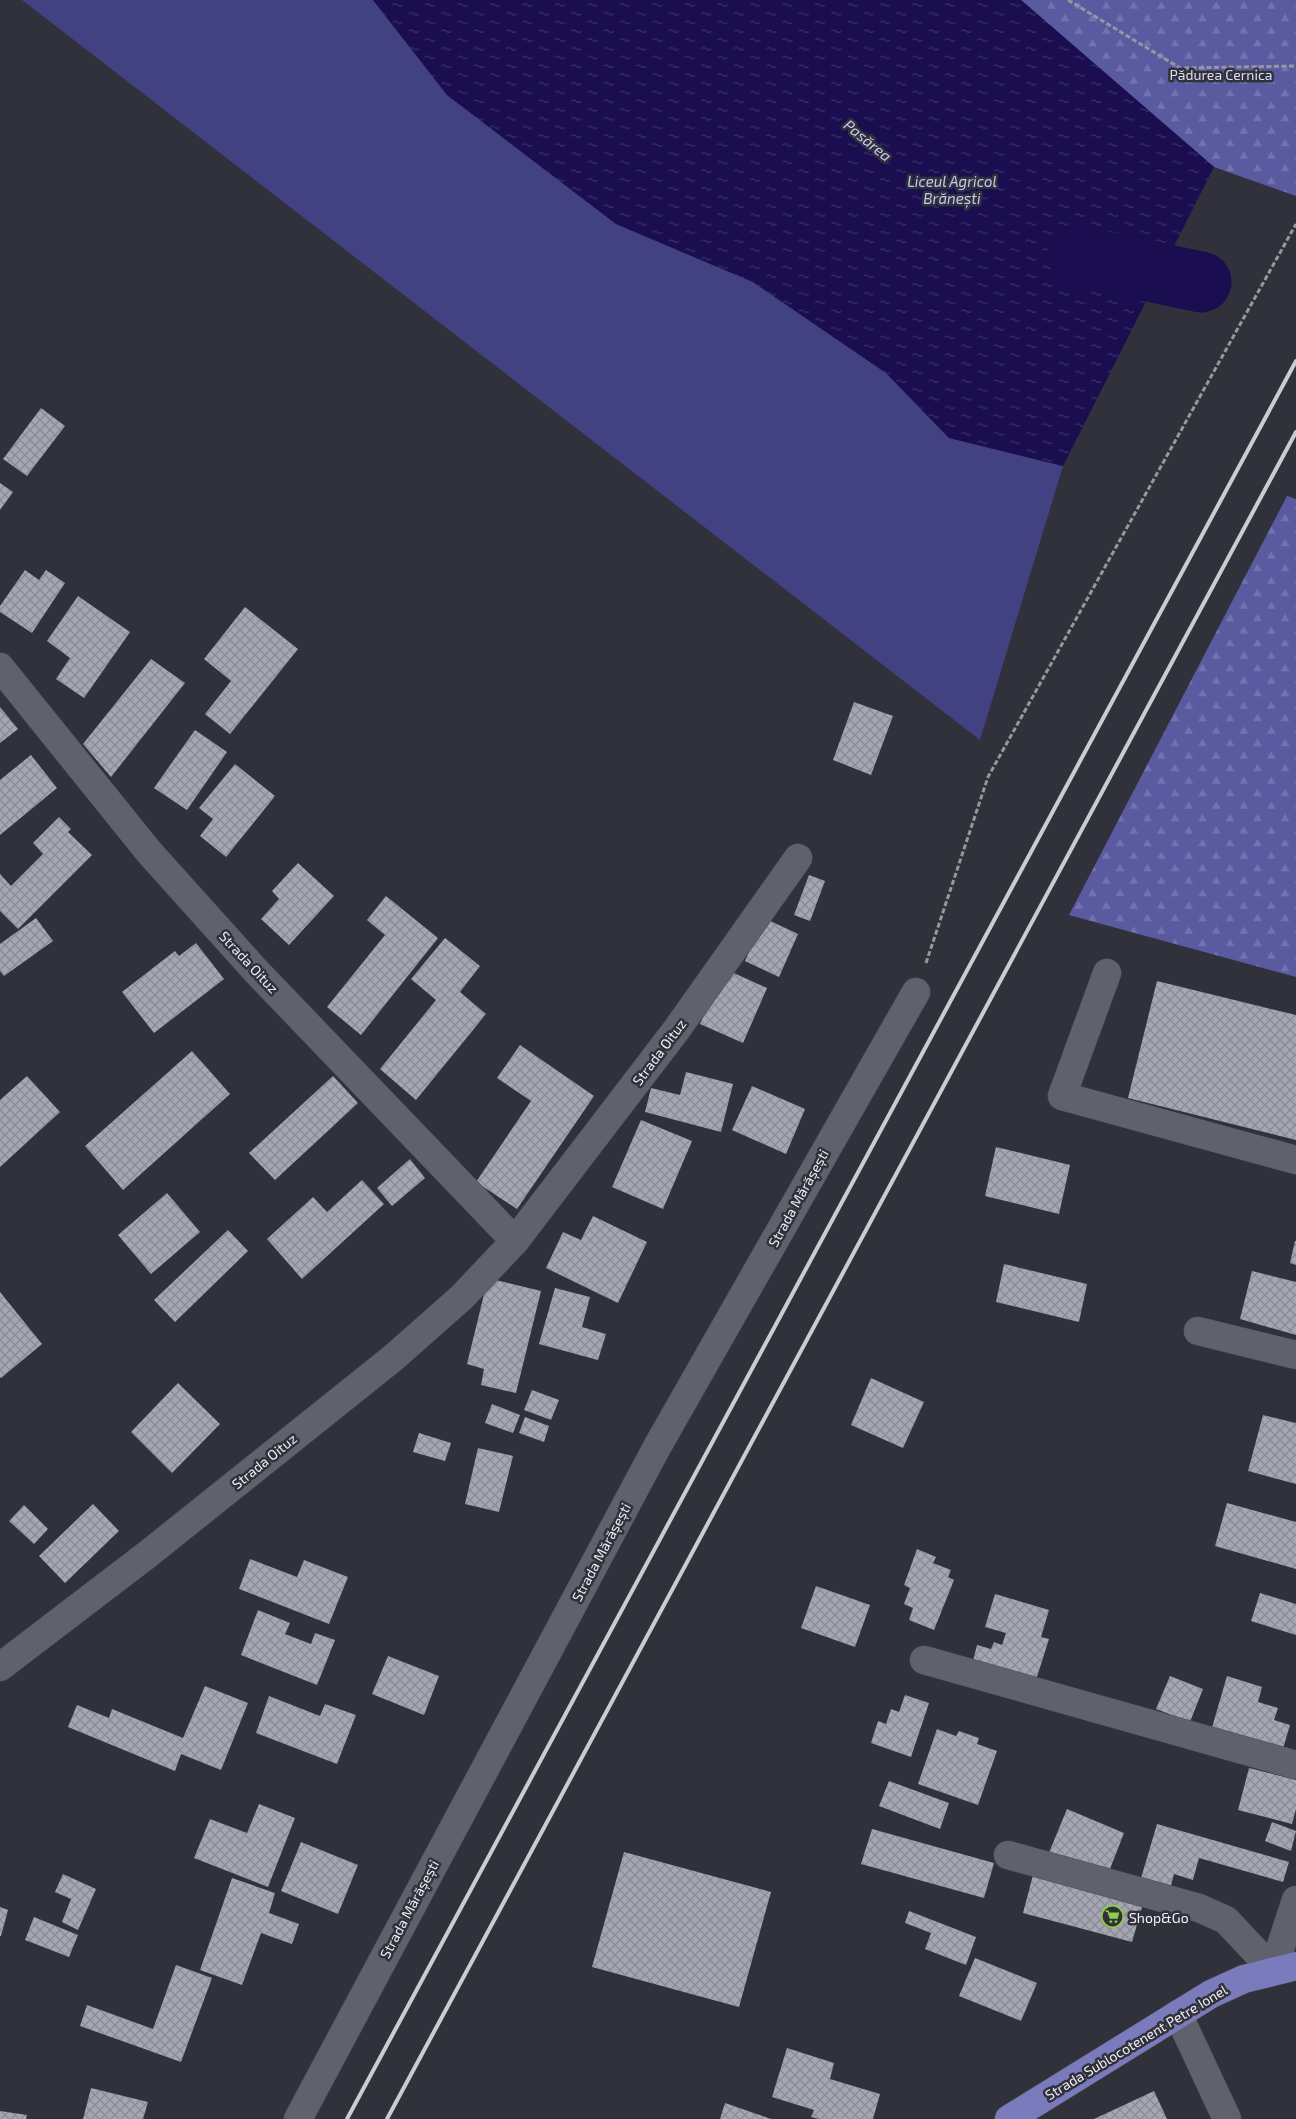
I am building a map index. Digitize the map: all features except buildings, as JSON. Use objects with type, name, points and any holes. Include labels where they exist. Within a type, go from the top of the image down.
[{"type":"main road","name":"Strada Sublocotenent Petre Ionel","points":[[1009,2119],[1211,1994],[1244,1979],[1284,1968]]},
{"type":"street","name":"Strada Oituz","points":[[0,667],[149,852],[256,971],[515,1241]]},
{"type":"street","name":"Strada Oituz","points":[[0,1666],[148,1554],[393,1358],[462,1297],[515,1241],[677,1029],[798,858]]},
{"type":"street","points":[[1107,972],[1062,1096],[1296,1160]]},
{"type":"street","name":"Strada Mărășești","points":[[298,2119],[657,1447],[916,992]]},
{"type":"street","points":[[1198,1331],[1296,1355]]},
{"type":"street","points":[[924,1660],[1296,1765]]},
{"type":"street","points":[[1008,1855],[1199,1908],[1226,1920],[1284,1968],[1296,1900]]},
{"type":"street","points":[[1178,2014],[1227,2119]]},
{"type":"path","points":[[1068,0],[1180,68],[1296,66]]},
{"type":"path","points":[[916,992],[988,777],[1296,224]]},
{"type":"green space","name":"Pădurea Cernica","points":[[1021,0],[1296,0],[1296,196],[1214,167]]},
{"type":"green space","points":[[1287,496],[1296,499],[1296,977],[1069,915]]},
{"type":"shaded area","points":[[22,0],[373,0],[447,95],[616,224],[753,282],[886,373],[949,438],[1063,466],[980,740]]},
{"type":"water","name":"Liceul Agricol Brănești","points":[[373,0],[1021,0],[1214,167],[1063,466],[949,438],[886,373],[753,282],[616,224],[447,95]]},
{"type":"waterway","name":"Pasărea","points":[[1078,254],[1087,258],[1201,282]]},
{"type":"railway","points":[[347,2119],[1296,361]]},
{"type":"railway","points":[[387,2119],[1296,432]]},
{"type":"place","name":"Shop&Go","points":[[1113,1917]]}]
